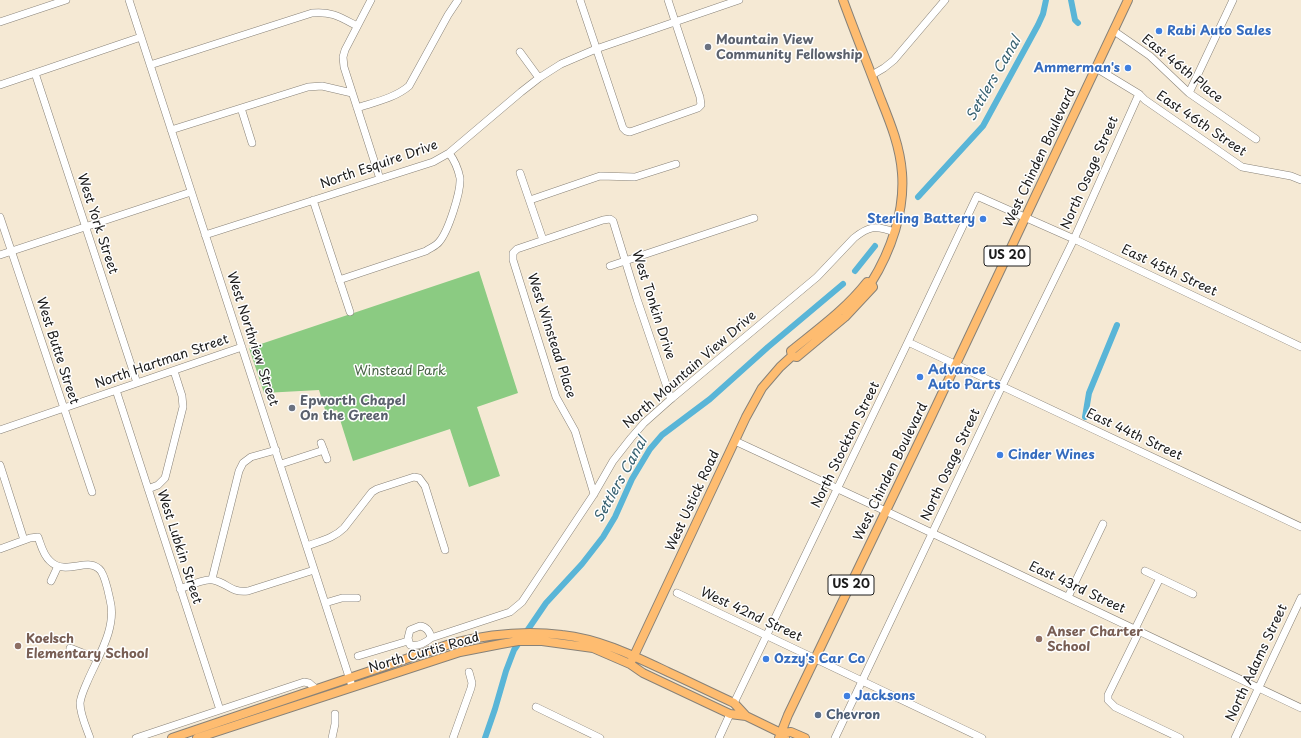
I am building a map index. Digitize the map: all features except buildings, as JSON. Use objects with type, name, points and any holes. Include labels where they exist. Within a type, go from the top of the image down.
[{"type":"main road","name":"West Ustick Road","points":[[630,664],[735,441],[762,388],[780,367],[792,356],[791,351],[840,311],[858,294],[867,282],[871,283],[880,268],[898,221],[902,198],[900,155],[896,140],[844,0]]},
{"type":"main road","name":"West Chinden Boulevard","points":[[782,736],[788,715],[1128,0]]},
{"type":"main road","name":"North Curtis Road","points":[[172,738],[453,643],[472,638],[501,634],[542,637],[593,648],[630,664],[643,673],[730,714],[746,716]]},
{"type":"main road","name":"North Curtis Road","points":[[199,738],[352,686],[460,652],[542,637],[563,635],[600,643],[633,656],[734,703],[746,716],[782,736],[791,732],[805,738]]},
{"type":"street","points":[[0,22],[66,0]]},
{"type":"street","name":"West Northview Street","points":[[129,0],[352,686]]},
{"type":"street","points":[[371,0],[345,50],[343,57],[344,67],[380,179]]},
{"type":"street","points":[[357,108],[394,96],[409,86],[448,15],[458,0]]},
{"type":"street","points":[[580,0],[623,128],[630,132],[698,108],[701,105],[700,97],[668,0]]},
{"type":"street","name":"North Esquire Drive","points":[[205,235],[433,162],[449,153],[539,78],[561,64],[596,49],[739,0]]},
{"type":"street","points":[[872,75],[894,60],[945,0]]},
{"type":"street","points":[[1189,93],[1233,0]]},
{"type":"street","points":[[150,65],[312,13],[323,12],[335,15],[357,26]]},
{"type":"street","name":"East 46th Place","points":[[1114,31],[1150,56],[1189,93],[1256,139]]},
{"type":"street","points":[[0,85],[141,37]]},
{"type":"street","points":[[520,52],[539,78]]},
{"type":"street","name":"East 46th Street","points":[[1096,68],[1138,94],[1242,166],[1291,176],[1301,180]]},
{"type":"street","name":"West York Street","points":[[35,73],[137,383]]},
{"type":"street","points":[[171,130],[308,87],[322,86],[352,93]]},
{"type":"street","name":"North Osage Street","points":[[836,738],[1002,386],[1074,239],[1138,94]]},
{"type":"street","points":[[241,108],[252,143]]},
{"type":"street","points":[[339,280],[426,251],[438,243],[445,233],[460,188],[460,179],[456,164],[449,153]]},
{"type":"street","points":[[530,200],[600,176],[636,177],[676,164]]},
{"type":"street","points":[[520,173],[543,240]]},
{"type":"street","points":[[0,255],[191,192]]},
{"type":"street","name":"East 45th Street","points":[[977,196],[1074,239],[1301,347]]},
{"type":"street","name":"North Stockton Street","points":[[734,703],[838,489],[977,196]]},
{"type":"street","points":[[313,200],[350,312]]},
{"type":"street","name":"West Butte Street","points":[[0,217],[92,492]]},
{"type":"street","points":[[610,266],[754,218]]},
{"type":"street","name":"West Tonkin Drive","points":[[543,240],[610,219],[614,224],[637,299],[672,399]]},
{"type":"street","name":"North Mountain View Drive","points":[[510,612],[522,602],[594,494],[613,461],[644,423],[817,277],[860,233],[868,228],[876,227],[894,232]]},
{"type":"street","name":"West Winstead Place","points":[[543,240],[517,249],[513,253],[513,260],[556,397],[575,431],[594,494]]},
{"type":"street","name":"East 44th Street","points":[[908,342],[1301,527]]},
{"type":"street","name":"North Hartman Street","points":[[0,430],[242,347]]},
{"type":"street","points":[[148,489],[158,485],[165,478],[183,407],[182,396],[174,370]]},
{"type":"street","name":"West Lubkin Street","points":[[116,390],[220,710]]},
{"type":"street","name":"East 43rd Street","points":[[735,441],[1301,708]]},
{"type":"street","points":[[321,443],[327,459]]},
{"type":"street","points":[[212,579],[239,471],[243,463],[251,457],[276,450]]},
{"type":"street","points":[[280,464],[324,450]]},
{"type":"street","points":[[0,465],[24,540]]},
{"type":"street","points":[[307,546],[339,533],[372,492],[414,477],[419,478],[425,486],[445,550]]},
{"type":"street","points":[[1068,597],[1103,524]]},
{"type":"street","points":[[0,549],[24,540],[38,537],[44,552],[50,561],[58,566],[66,568],[86,564],[93,565],[100,570],[104,578],[112,611],[109,632],[83,692],[80,703],[90,738]]},
{"type":"street","points":[[51,580],[58,566]]},
{"type":"street","points":[[180,589],[212,579],[235,591],[242,592],[314,570]]},
{"type":"street","points":[[1145,571],[1193,594]]},
{"type":"street","points":[[1160,578],[1135,629],[1137,636],[1108,695],[1108,700],[1115,707],[1180,738]]},
{"type":"street","name":"West 42nd Street","points":[[677,593],[982,738]]},
{"type":"street","points":[[325,604],[342,598],[357,598]]},
{"type":"street","name":"North Adams Street","points":[[1235,738],[1301,598]]},
{"type":"street","name":"North Curtis Road","points":[[431,638],[427,629],[420,626],[410,630],[408,641],[410,645],[416,646],[431,638],[510,612]]},
{"type":"street","name":"North Curtis Road","points":[[358,656],[408,641]]},
{"type":"street","points":[[70,648],[98,659]]},
{"type":"street","points":[[453,738],[471,688],[472,683],[469,672]]},
{"type":"street","points":[[136,738],[304,682],[309,683],[316,689]]},
{"type":"street","points":[[536,707],[600,738]]},
{"type":"street","points":[[332,738],[335,724],[335,714]]},
{"type":"street","points":[[719,738],[730,714]]},
{"type":"green space","name":"Winstead Park","points":[[479,271],[518,393],[477,407],[500,476],[469,487],[450,429],[353,461],[337,410],[326,413],[319,390],[264,393],[249,348]]},
{"type":"waterway","name":"Settlers Canal","points":[[918,197],[983,126],[1038,25],[1043,14],[1046,0]]},
{"type":"waterway","points":[[1071,0],[1075,20],[1078,23]]},
{"type":"waterway","name":"Settlers Canal","points":[[855,271],[875,246]]},
{"type":"waterway","name":"Settlers Canal","points":[[485,738],[514,650],[546,603],[582,564],[603,537],[615,517],[632,479],[650,449],[662,435],[710,399],[768,347],[843,284]]},
{"type":"waterway","points":[[1085,417],[1089,393],[1117,325]]},
{"type":"place","name":"Rabi Auto Sales","points":[[1159,31]]},
{"type":"place","name":"Mountain View Community Fellowship","points":[[708,47]]},
{"type":"place","name":"Ammerman's","points":[[1128,68]]},
{"type":"place","name":"Sterling Battery","points":[[983,219]]},
{"type":"place","name":"Advance Auto Parts","points":[[920,377]]},
{"type":"place","name":"Epworth Chapel On the Green","points":[[292,408]]},
{"type":"place","name":"Cinder Wines","points":[[1000,455]]},
{"type":"place","name":"Anser Charter School","points":[[1039,639]]},
{"type":"place","name":"Koelsch Elementary School","points":[[18,646]]},
{"type":"place","name":"Ozzy's Car Co","points":[[766,659]]},
{"type":"place","name":"Jacksons","points":[[847,696]]},
{"type":"place","name":"Chevron","points":[[818,715]]}]
